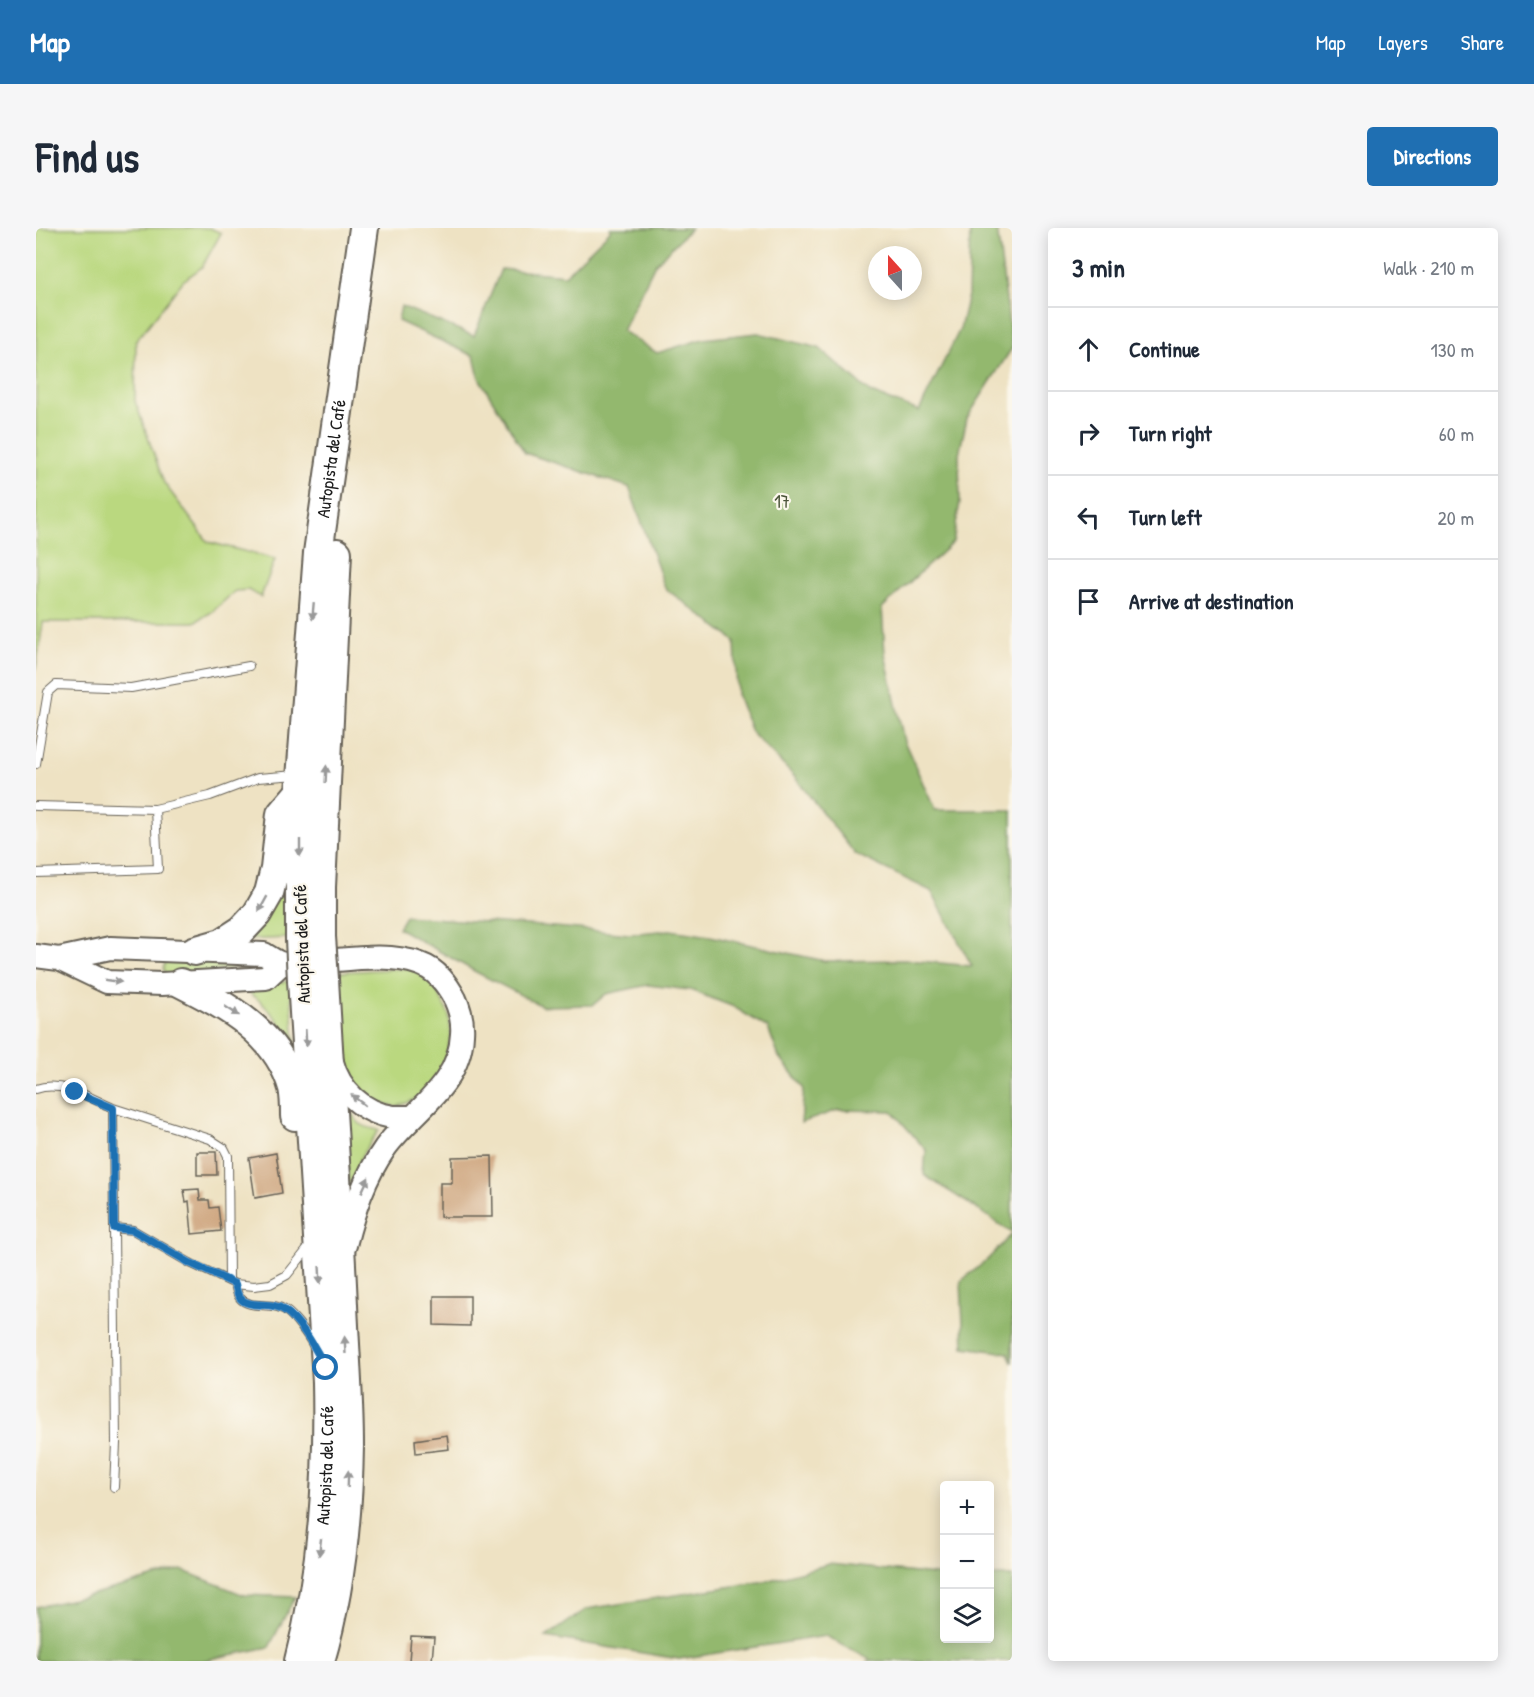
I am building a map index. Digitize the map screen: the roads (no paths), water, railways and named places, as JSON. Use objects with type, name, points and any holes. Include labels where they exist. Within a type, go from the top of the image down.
[{"type":"highway","name":"Autopista del Café","points":[[311,938],[300,783],[318,553],[364,228]]},
{"type":"highway","name":"Autopista del Café","points":[[299,1661],[314,1590],[326,1496],[328,1426],[302,974],[322,875],[337,554],[383,228]]},
{"type":"highway","points":[[180,951],[222,943],[242,930],[257,914],[269,893],[275,869],[281,814],[300,783]]},
{"type":"highway","name":"Autopista del Café","points":[[302,974],[328,1049],[342,1261],[348,1414],[347,1494],[338,1571],[320,1661]]},
{"type":"highway","points":[[172,983],[230,1009],[250,1023],[269,1043],[282,1062],[293,1089],[297,1128],[313,1149]]},
{"type":"street","points":[[36,956],[59,958],[110,948],[264,954],[302,974]]},
{"type":"street","points":[[172,983],[158,977],[157,962],[161,956],[180,951]]},
{"type":"street","points":[[59,958],[107,982],[172,983],[266,978],[302,974],[380,958],[405,959],[428,967],[446,984],[456,1003],[463,1026],[462,1048],[455,1069],[442,1087],[385,1149],[364,1183],[353,1214],[342,1261]]},
{"type":"street","points":[[328,1049],[333,1068],[342,1086],[356,1101],[373,1111],[392,1117],[412,1117]]},
{"type":"lane","points":[[36,764],[48,692],[56,685],[131,688],[249,666]]},
{"type":"lane","points":[[36,806],[155,809],[210,796],[258,778],[300,783]]},
{"type":"lane","points":[[36,873],[158,869],[155,809]]},
{"type":"lane","points":[[36,1089],[43,1086],[63,1088],[113,1108],[210,1138],[224,1148],[228,1155],[232,1283],[239,1297],[247,1303],[271,1305],[284,1309],[312,1342],[326,1368]]},
{"type":"lane","points":[[113,1108],[116,1443],[114,1487]]},
{"type":"lane","points":[[114,1228],[133,1230],[190,1263],[232,1283],[254,1286],[270,1284],[287,1275],[318,1236]]},
{"type":"park label","name":"17","points":[[782,502]]}]
